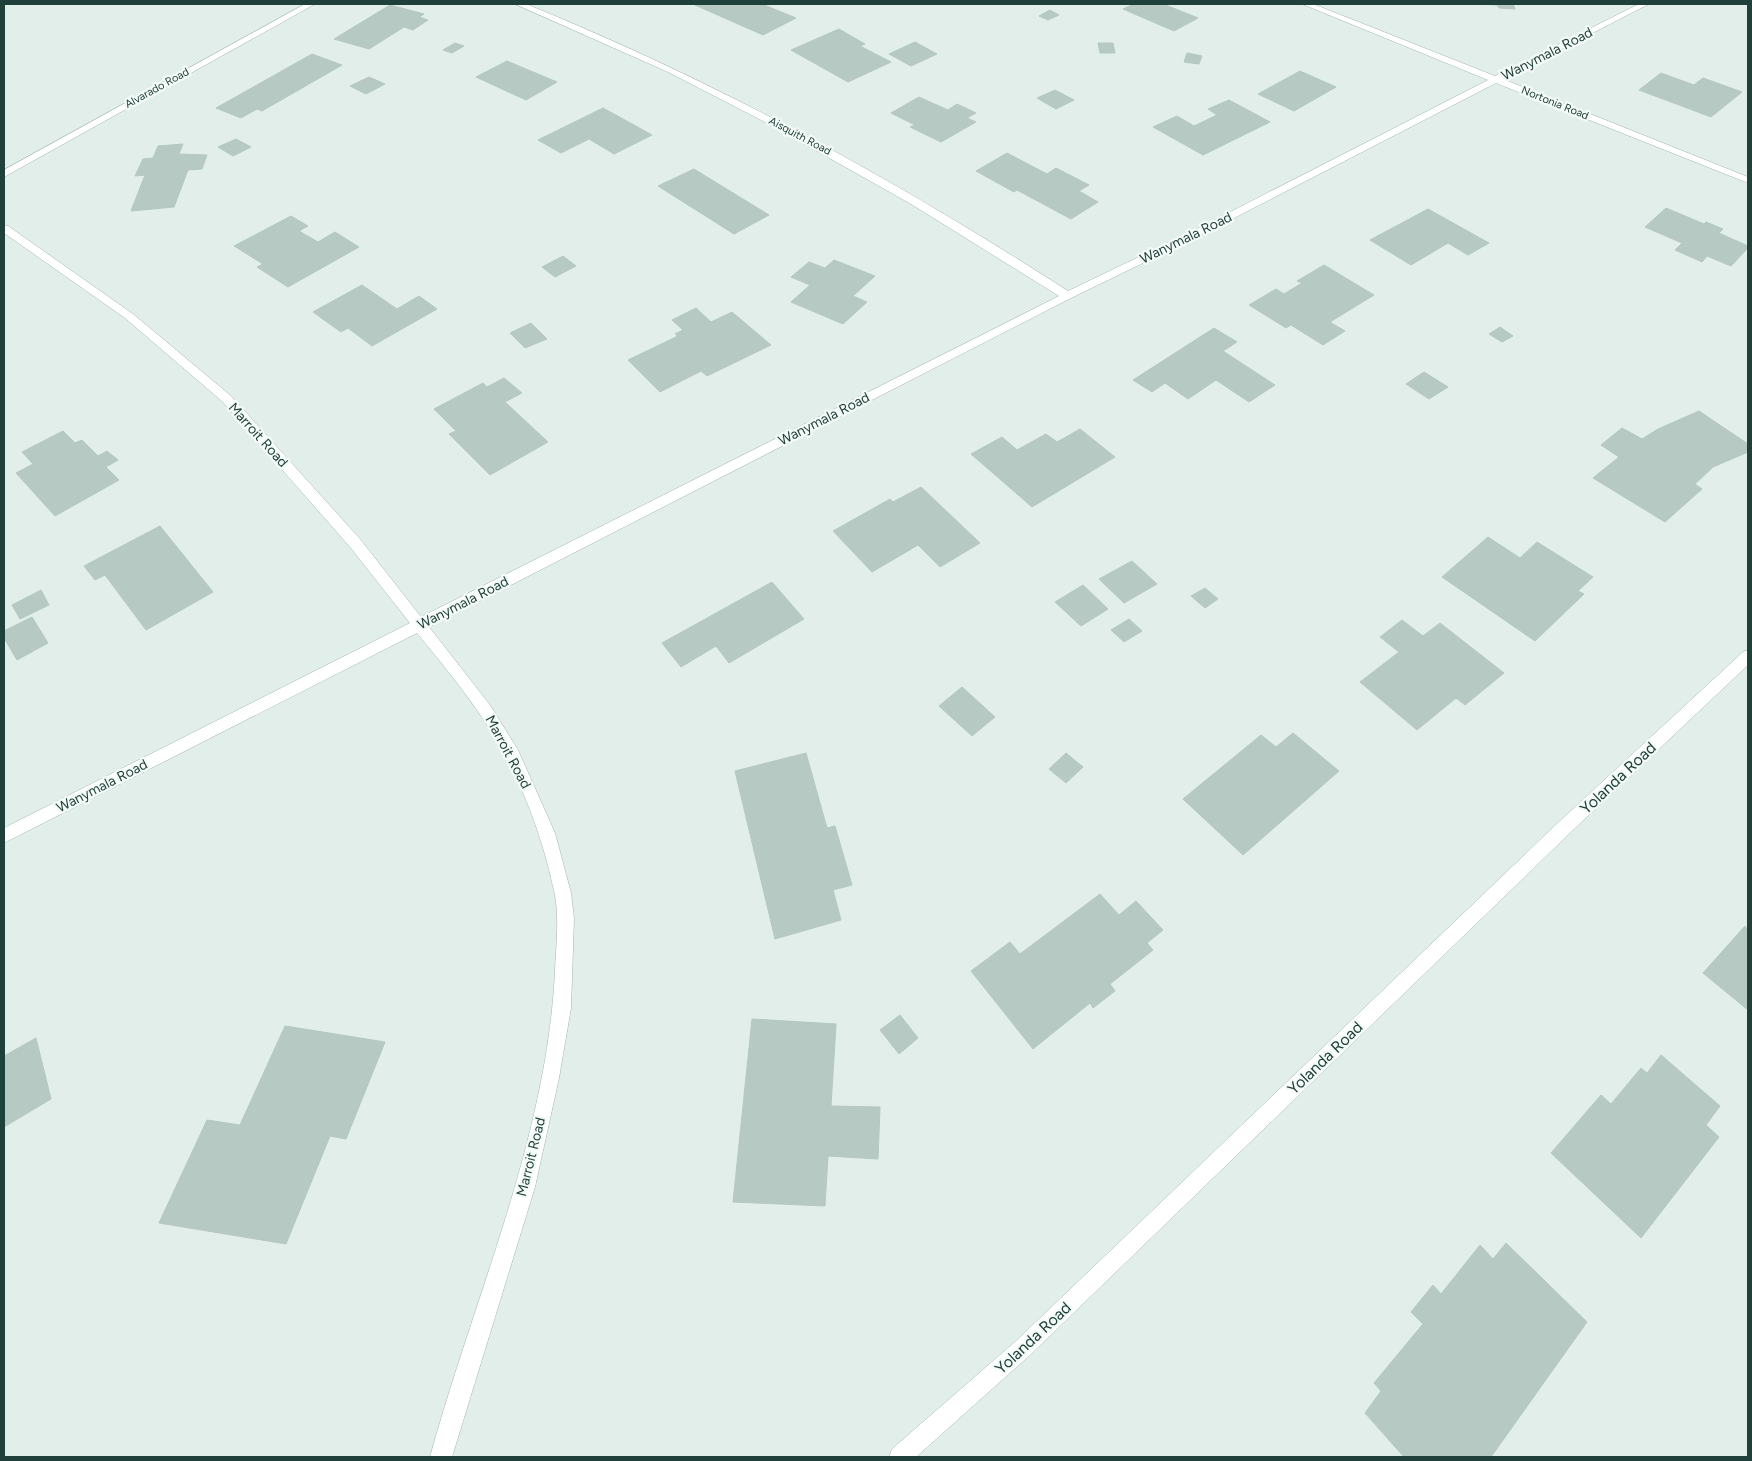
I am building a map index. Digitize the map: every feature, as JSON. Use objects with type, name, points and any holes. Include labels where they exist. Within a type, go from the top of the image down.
[{"type":"street","name":"Alvarado Road","points":[[4,174],[310,4]]},
{"type":"street","name":"Aisquith Road","points":[[519,4],[597,36],[709,88],[842,159],[1019,264],[1067,296]]},
{"type":"street","name":"Nortonia Road","points":[[1306,4],[1748,180]]},
{"type":"street","name":"Wanymala Road","points":[[4,836],[1067,296],[1203,230],[1645,4]]},
{"type":"street","name":"Marroit Road","points":[[4,228],[129,316],[227,399],[355,543],[485,709],[513,755],[547,833],[563,893],[566,918],[562,1008],[550,1078],[525,1186],[441,1457]]},
{"type":"street","name":"Yolanda Road","points":[[900,1457],[1023,1348],[1567,825],[1748,656]]},
{"type":"building","points":[[762,4],[796,18],[763,35],[695,5]]},
{"type":"building","points":[[1134,4],[1163,4],[1198,18],[1174,31],[1123,9]]},
{"type":"building","points":[[1477,4],[1513,4],[1515,9],[1499,8],[1497,5]]},
{"type":"building","points":[[390,5],[424,14],[419,17],[428,20],[413,30],[404,27],[369,49],[334,39]]},
{"type":"building","points":[[1050,10],[1059,15],[1048,20],[1039,16]]},
{"type":"building","points":[[839,29],[865,44],[860,46],[891,62],[848,82],[791,50]]},
{"type":"building","points":[[915,42],[937,54],[911,66],[889,54]]},
{"type":"building","points":[[455,43],[464,46],[452,53],[443,50]]},
{"type":"building","points":[[1098,43],[1113,43],[1115,53],[1100,53]]},
{"type":"building","points":[[1187,53],[1202,56],[1199,64],[1184,62]]},
{"type":"building","points":[[312,54],[342,65],[262,111],[257,109],[241,118],[216,108]]},
{"type":"building","points":[[507,61],[557,82],[526,100],[476,77]]},
{"type":"building","points":[[1300,71],[1336,87],[1294,111],[1258,94]]},
{"type":"building","points":[[1661,73],[1694,85],[1703,78],[1742,92],[1711,117],[1639,90]]},
{"type":"building","points":[[369,77],[385,84],[366,94],[350,86]]},
{"type":"building","points":[[1055,90],[1074,100],[1056,109],[1037,98]]},
{"type":"building","points":[[919,97],[948,110],[957,104],[976,113],[967,118],[976,122],[941,142],[910,127],[915,125],[891,113]]},
{"type":"building","points":[[1229,100],[1270,122],[1203,155],[1153,127],[1177,116],[1194,126],[1217,115],[1208,109]]},
{"type":"building","points":[[603,108],[652,135],[614,154],[589,139],[561,153],[538,140]]},
{"type":"building","points":[[236,139],[251,147],[233,156],[218,147]]},
{"type":"building","points":[[183,144],[179,154],[207,155],[202,169],[188,170],[174,207],[131,211],[145,175],[135,176],[143,159],[153,158],[158,146]]},
{"type":"building","points":[[1007,153],[1047,174],[1056,168],[1089,185],[1079,191],[1098,202],[1071,219],[1017,190],[1014,192],[976,171]]},
{"type":"building","points":[[694,169],[769,215],[734,234],[658,186]]},
{"type":"building","points":[[1666,208],[1704,224],[1706,222],[1723,229],[1719,233],[1748,246],[1748,248],[1731,266],[1707,256],[1702,262],[1675,250],[1682,243],[1645,227]]},
{"type":"building","points":[[1428,209],[1489,243],[1468,255],[1448,243],[1411,265],[1370,240]]},
{"type":"building","points":[[291,216],[308,226],[299,231],[318,242],[335,232],[359,247],[288,287],[257,267],[263,264],[234,246]]},
{"type":"building","points":[[563,256],[576,266],[555,277],[542,267]]},
{"type":"building","points":[[834,260],[875,276],[853,296],[867,302],[843,324],[791,302],[810,285],[791,277],[809,262],[825,268]]},
{"type":"building","points":[[1324,265],[1374,295],[1330,322],[1345,331],[1323,345],[1291,325],[1286,328],[1249,305],[1276,289],[1284,294],[1302,283],[1297,281]]},
{"type":"building","points":[[362,285],[397,309],[419,296],[437,309],[372,346],[348,328],[341,332],[313,312]]},
{"type":"building","points":[[696,308],[711,322],[732,312],[771,345],[707,376],[701,371],[660,392],[628,360],[678,336],[675,334],[683,330],[672,320]]},
{"type":"building","points":[[531,323],[547,339],[525,348],[510,333]]},
{"type":"building","points":[[1500,327],[1513,336],[1502,342],[1489,334]]},
{"type":"building","points":[[1214,328],[1237,342],[1223,351],[1275,385],[1249,402],[1216,380],[1188,399],[1165,383],[1152,392],[1133,380]]},
{"type":"building","points":[[1424,372],[1448,387],[1429,399],[1406,384]]},
{"type":"building","points":[[504,378],[522,393],[505,402],[548,442],[490,475],[449,434],[456,431],[434,409],[483,383],[487,387]]},
{"type":"building","points":[[1699,411],[1748,444],[1748,452],[1713,467],[1695,484],[1702,489],[1665,522],[1593,478],[1619,457],[1601,445],[1622,428],[1642,439],[1658,429]]},
{"type":"building","points":[[1080,429],[1115,457],[1032,507],[971,454],[1002,437],[1017,450],[1046,434],[1057,442]]},
{"type":"building","points":[[63,431],[75,443],[82,440],[98,456],[107,451],[118,460],[106,467],[119,480],[55,516],[16,473],[33,464],[22,452]]},
{"type":"building","points":[[921,487],[980,543],[940,567],[918,545],[872,572],[833,531],[890,499],[893,502]]},
{"type":"building","points":[[160,526],[213,592],[146,630],[105,575],[95,580],[84,566]]},
{"type":"building","points":[[1488,537],[1520,558],[1537,542],[1593,577],[1578,591],[1584,594],[1535,641],[1442,577]]},
{"type":"building","points":[[1132,561],[1157,584],[1124,603],[1099,579]]},
{"type":"building","points":[[772,582],[804,619],[729,663],[716,646],[681,667],[662,643]]},
{"type":"building","points":[[1083,585],[1108,609],[1081,626],[1055,602]]},
{"type":"building","points":[[1205,588],[1218,599],[1205,608],[1191,596]]},
{"type":"building","points":[[41,590],[49,605],[20,619],[12,605]]},
{"type":"building","points":[[32,617],[48,643],[17,660],[4,638],[4,631]]},
{"type":"building","points":[[1129,619],[1142,631],[1124,642],[1111,630]]},
{"type":"building","points":[[1402,620],[1423,636],[1440,623],[1504,673],[1465,705],[1456,698],[1417,730],[1360,682],[1399,652],[1380,637]]},
{"type":"building","points":[[962,687],[995,717],[972,736],[939,706]]},
{"type":"building","points":[[1293,733],[1339,771],[1243,855],[1183,799],[1261,735],[1276,747]]},
{"type":"building","points":[[806,753],[827,828],[835,826],[852,885],[833,890],[841,920],[775,939],[735,771]]},
{"type":"building","points":[[1066,753],[1083,767],[1066,783],[1049,769]]},
{"type":"building","points":[[1100,894],[1119,915],[1136,901],[1163,930],[1147,943],[1153,950],[1110,984],[1115,991],[1093,1008],[1090,1003],[1033,1049],[971,971],[1010,942],[1020,954]]},
{"type":"building","points":[[1745,926],[1748,930],[1748,1010],[1703,973]]},
{"type":"building","points":[[900,1015],[918,1038],[899,1054],[880,1030]]},
{"type":"building","points":[[752,1019],[836,1024],[831,1106],[880,1107],[878,1159],[828,1156],[825,1206],[733,1202]]},
{"type":"building","points":[[285,1026],[385,1042],[346,1139],[330,1136],[286,1244],[159,1223],[207,1120],[240,1125]]},
{"type":"building","points":[[36,1038],[51,1099],[4,1127],[4,1056]]},
{"type":"building","points":[[1661,1055],[1720,1106],[1706,1125],[1719,1137],[1641,1238],[1551,1153],[1601,1095],[1611,1104],[1641,1068],[1647,1073]]},
{"type":"building","points":[[1506,1243],[1587,1322],[1491,1457],[1404,1457],[1365,1413],[1381,1391],[1374,1383],[1423,1324],[1411,1312],[1433,1285],[1441,1294],[1480,1245],[1493,1259]]}]
